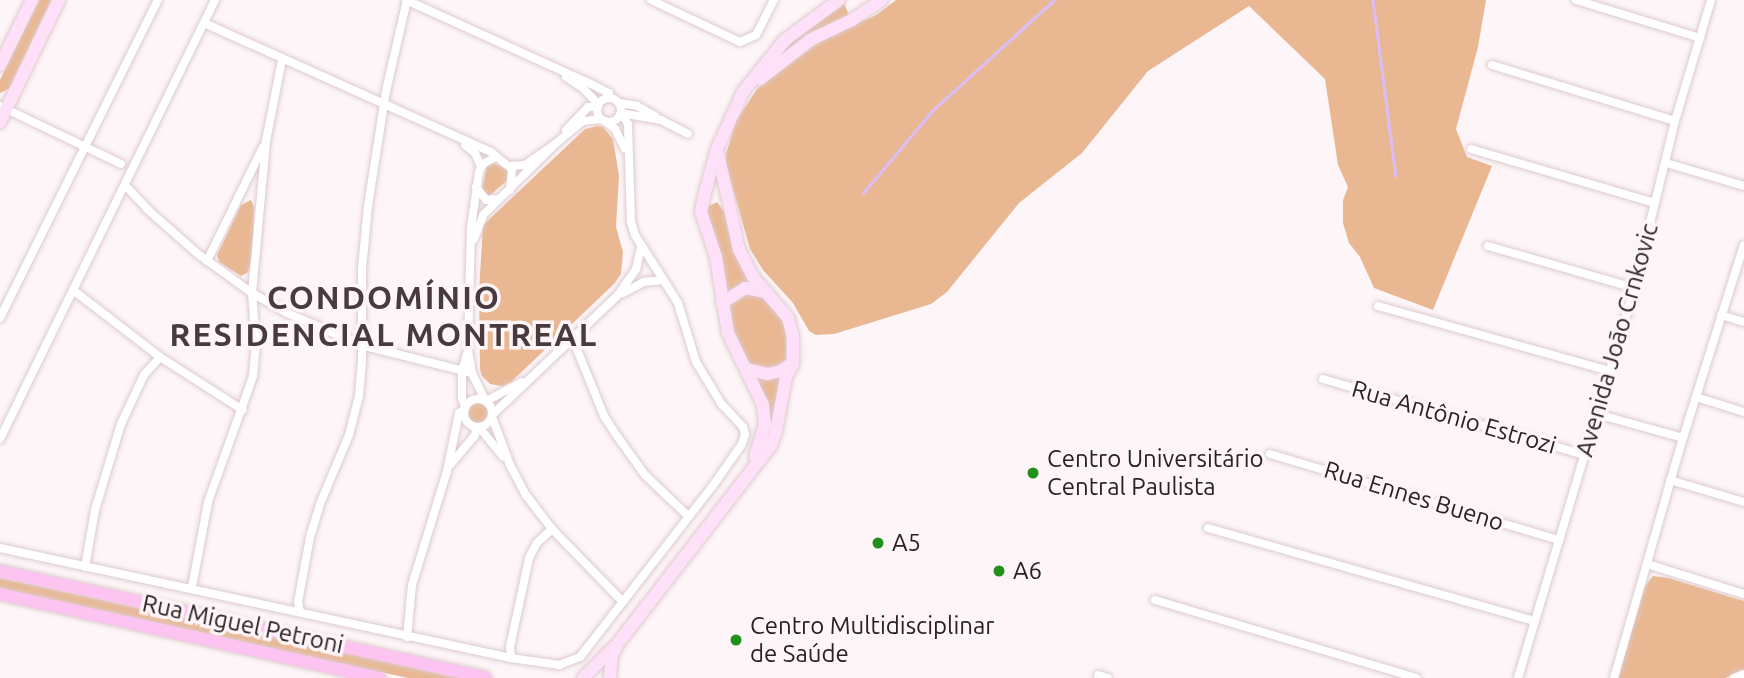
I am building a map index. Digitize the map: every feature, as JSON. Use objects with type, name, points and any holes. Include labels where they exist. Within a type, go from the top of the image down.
[{"type":"main road","name":"Rua Miguel Petroni","points":[[0,571],[485,678]]},
{"type":"main road","name":"Rua Miguel Petroni","points":[[0,594],[380,678]]},
{"type":"street","points":[[0,65],[32,0]]},
{"type":"street","points":[[0,121],[3,107],[60,0]]},
{"type":"street","points":[[0,318],[158,0]]},
{"type":"street","points":[[0,439],[215,0]]},
{"type":"street","points":[[300,612],[299,602],[310,537],[355,414],[362,361],[362,269],[368,206],[384,104],[406,0],[599,88],[619,103],[637,106],[688,134]]},
{"type":"street","points":[[651,0],[734,41],[746,41],[756,35],[774,0]]},
{"type":"street","points":[[753,464],[764,435],[765,414],[761,398],[728,333],[716,257],[701,212],[718,149],[735,109],[760,68],[785,40],[839,0]]},
{"type":"street","points":[[847,0],[854,13],[861,14]]},
{"type":"street","points":[[735,109],[758,80],[776,65],[819,34],[861,14],[882,0]]},
{"type":"street","points":[[1576,0],[1700,37]]},
{"type":"street","name":"Avenida João Crnkovic","points":[[1518,678],[1634,288],[1675,121],[1711,0]]},
{"type":"street","points":[[204,23],[453,136],[510,166],[525,164],[554,145]]},
{"type":"street","points":[[192,587],[208,502],[243,410],[255,360],[252,293],[266,141],[282,60]]},
{"type":"street","points":[[1492,65],[1675,121]]},
{"type":"street","points":[[559,71],[598,106],[603,120],[615,129],[627,154]]},
{"type":"street","points":[[565,135],[568,125],[581,112],[610,98]]},
{"type":"street","points":[[0,548],[192,587],[511,658],[559,665],[572,662],[585,653],[742,444],[745,434],[743,426],[721,403],[696,362],[678,303],[641,247],[631,222],[632,181],[627,154],[627,120],[621,113],[619,103]]},
{"type":"street","points":[[3,107],[121,164]]},
{"type":"street","points":[[621,113],[661,120]]},
{"type":"street","points":[[472,249],[480,218],[554,145],[583,121],[617,120],[621,113]]},
{"type":"street","points":[[628,130],[635,123],[651,117]]},
{"type":"street","points":[[453,136],[475,153],[481,167],[471,228],[468,351],[472,373],[510,465],[526,495],[552,529],[623,603]]},
{"type":"street","points":[[207,261],[266,141]]},
{"type":"street","points":[[583,678],[619,642],[753,464],[771,445],[776,431],[786,377],[793,363],[791,325],[745,263],[718,149]]},
{"type":"street","points":[[1471,149],[1655,203]]},
{"type":"street","points":[[481,167],[495,157]]},
{"type":"street","points":[[1666,163],[1744,186]]},
{"type":"street","points":[[510,166],[513,176],[510,190]]},
{"type":"street","points":[[125,185],[147,209],[207,261],[252,293],[287,313],[361,345],[472,373]]},
{"type":"street","points":[[476,187],[486,200],[501,197]]},
{"type":"street","points":[[704,196],[716,193],[729,200]]},
{"type":"street","points":[[1614,678],[1670,480],[1744,245]]},
{"type":"street","points":[[1488,246],[1634,288]]},
{"type":"street","points":[[478,427],[487,424],[535,372],[618,295],[636,269],[641,247]]},
{"type":"street","points":[[618,295],[644,282],[663,280]]},
{"type":"street","points":[[722,303],[745,288],[767,292]]},
{"type":"street","points":[[73,290],[160,357],[243,410]]},
{"type":"street","points":[[1377,306],[1609,371]]},
{"type":"street","points":[[1721,315],[1744,322]]},
{"type":"street","points":[[572,337],[604,416],[645,475],[688,516]]},
{"type":"street","points":[[468,351],[462,371],[462,398],[467,421],[478,427],[510,465]]},
{"type":"street","points":[[85,567],[95,510],[121,424],[144,375],[160,357]]},
{"type":"street","points":[[747,369],[767,374],[780,371],[793,363]]},
{"type":"street","points":[[407,637],[412,585],[447,471],[459,413],[471,400],[485,400],[513,388],[535,372]]},
{"type":"street","name":"Rua Antônio Estrozi","points":[[1323,379],[1584,455]]},
{"type":"street","points":[[1696,397],[1744,412]]},
{"type":"street","points":[[1597,414],[1683,438]]},
{"type":"street","points":[[447,471],[459,451],[475,435],[478,427]]},
{"type":"street","name":"Rua Ennes Bueno","points":[[1269,454],[1559,540]]},
{"type":"street","points":[[1670,480],[1744,502]]},
{"type":"street","points":[[1208,528],[1534,621]]},
{"type":"street","points":[[511,658],[510,647],[529,558],[537,543],[552,529]]},
{"type":"street","points":[[1647,564],[1744,594]]},
{"type":"street","points":[[1155,600],[1417,678]]},
{"type":"street","points":[[610,678],[612,655],[619,642]]},
{"type":"street","points":[[1734,678],[1744,674]]},
{"type":"street","points":[[1098,675],[1108,678]]},
{"type":"shaded area","points":[[39,0],[51,0],[9,89],[0,93],[0,80]]},
{"type":"shaded area","points":[[896,0],[1486,0],[1478,47],[1456,129],[1467,157],[1492,166],[1433,310],[1374,288],[1360,257],[1349,243],[1343,223],[1343,200],[1348,187],[1338,165],[1325,79],[1249,6],[1148,71],[1082,153],[1019,203],[947,292],[931,304],[834,334],[816,335],[809,331],[793,303],[763,270],[750,249],[726,164],[726,154],[736,121],[757,89],[822,40],[876,15]]},
{"type":"shaded area","points":[[843,1],[849,15],[766,65],[791,39]]},
{"type":"shaded area","points":[[603,127],[613,139],[619,176],[616,227],[623,252],[621,274],[614,284],[511,382],[502,386],[490,384],[482,376],[480,369],[479,291],[483,225],[585,129]]},
{"type":"shaded area","points":[[493,163],[508,170],[509,179],[489,196],[482,190],[487,165]]},
{"type":"shaded area","points":[[251,200],[254,207],[252,263],[247,273],[241,276],[219,262],[217,255],[241,205]]},
{"type":"shaded area","points":[[717,202],[725,213],[736,256],[751,283],[726,294],[705,214],[707,207]]},
{"type":"shaded area","points":[[748,293],[765,296],[779,313],[786,329],[786,359],[772,369],[752,366],[745,360],[728,315],[729,305]]},
{"type":"shaded area","points":[[781,375],[768,441],[755,377]]},
{"type":"shaded area","points":[[478,402],[486,405],[489,413],[486,421],[478,424],[470,421],[467,413],[470,405]]},
{"type":"shaded area","points":[[1653,576],[1669,578],[1744,601],[1744,671],[1725,678],[1618,678],[1645,586]]},
{"type":"shaded area","points":[[0,578],[460,678],[408,678],[0,590]]},
{"type":"waterway","points":[[863,193],[932,111],[1054,0]]},
{"type":"waterway","points":[[1373,0],[1396,176]]},
{"type":"place","name":"Centro Universitário Central Paulista","points":[[1033,473]]},
{"type":"place","name":"A5","points":[[878,543]]},
{"type":"place","name":"A6","points":[[999,571]]},
{"type":"place","name":"Centro Multidisciplinar de Saúde","points":[[736,640]]},
{"type":"district","name":"CONDOMÍNIO RESIDENCIAL MONTREAL","points":[[384,316]]}]
